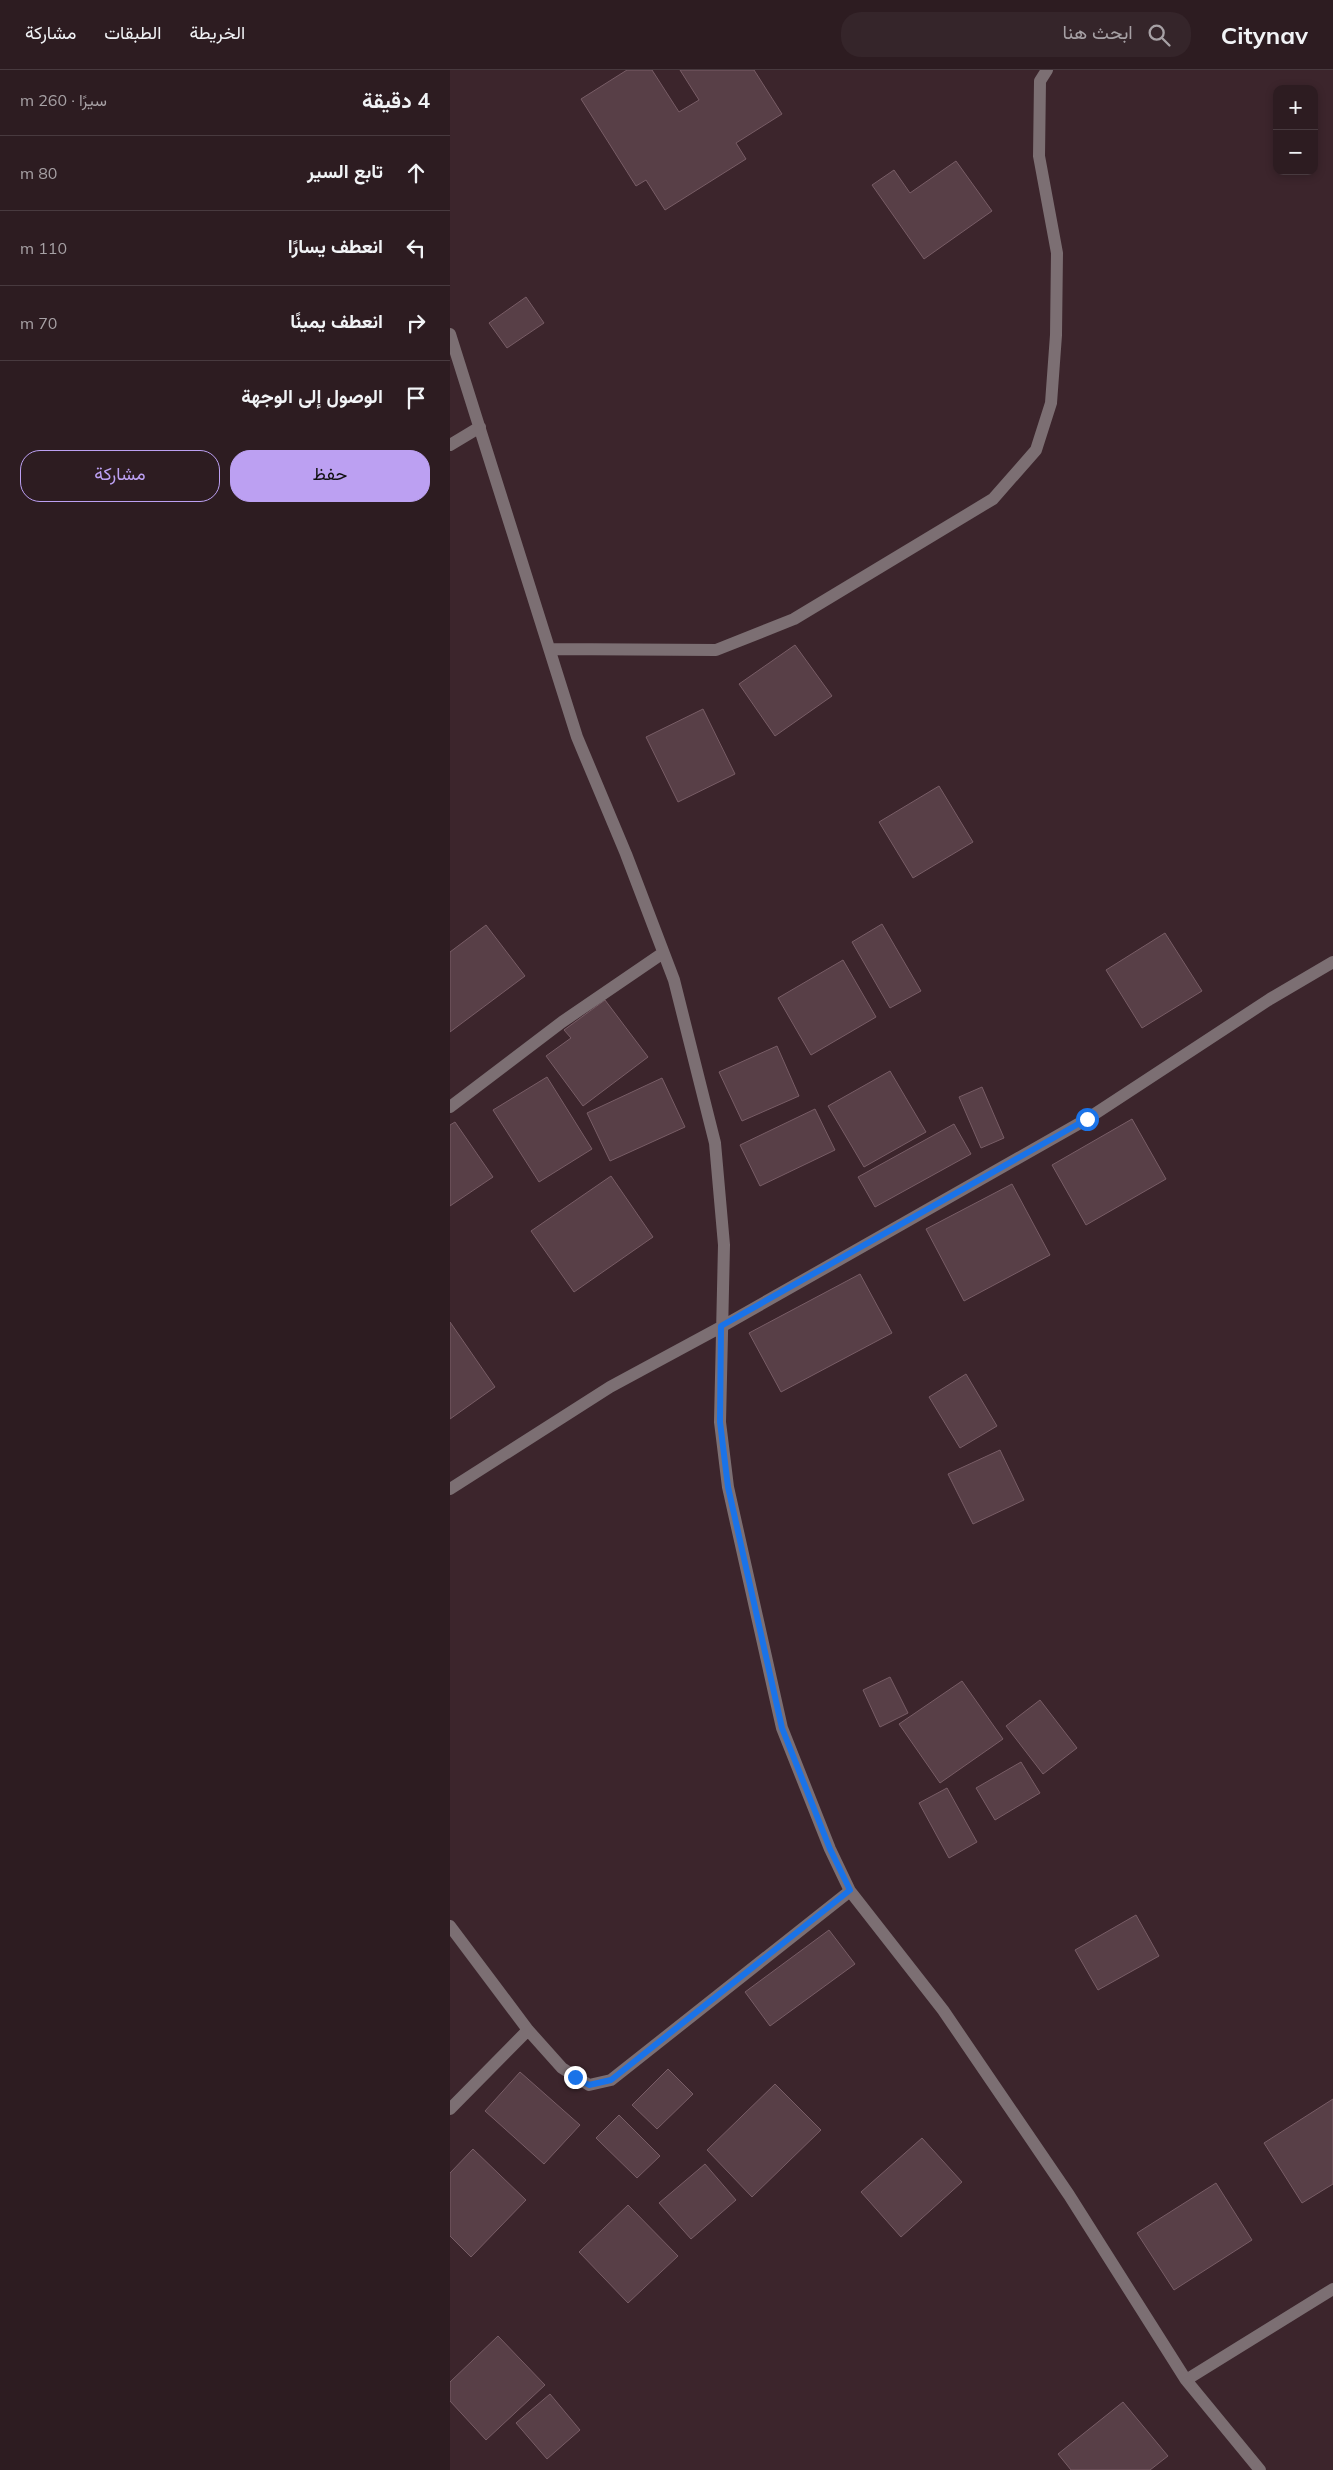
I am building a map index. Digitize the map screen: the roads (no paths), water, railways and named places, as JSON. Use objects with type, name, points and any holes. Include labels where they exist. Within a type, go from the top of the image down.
[{"type":"street","points":[[550,649],[716,650],[794,620],[993,499],[1036,450],[1051,403],[1056,335],[1057,253],[1039,156],[1040,80],[1047,70]]},
{"type":"street","points":[[450,334],[577,737],[626,854],[674,980],[715,1143],[724,1245],[720,1422],[728,1487],[782,1728],[830,1849],[850,1890],[943,2010],[1069,2195],[1186,2380],[1260,2470]]},
{"type":"street","points":[[450,445],[480,427]]},
{"type":"street","points":[[450,1107],[562,1022],[663,953]]},
{"type":"street","points":[[450,1489],[610,1387],[1087,1119],[1270,999],[1333,962]]},
{"type":"street","points":[[450,1926],[528,2030],[562,2068],[589,2085],[611,2080],[850,1890]]},
{"type":"street","points":[[450,2109],[528,2030]]},
{"type":"street","points":[[1186,2380],[1333,2289]]}]
